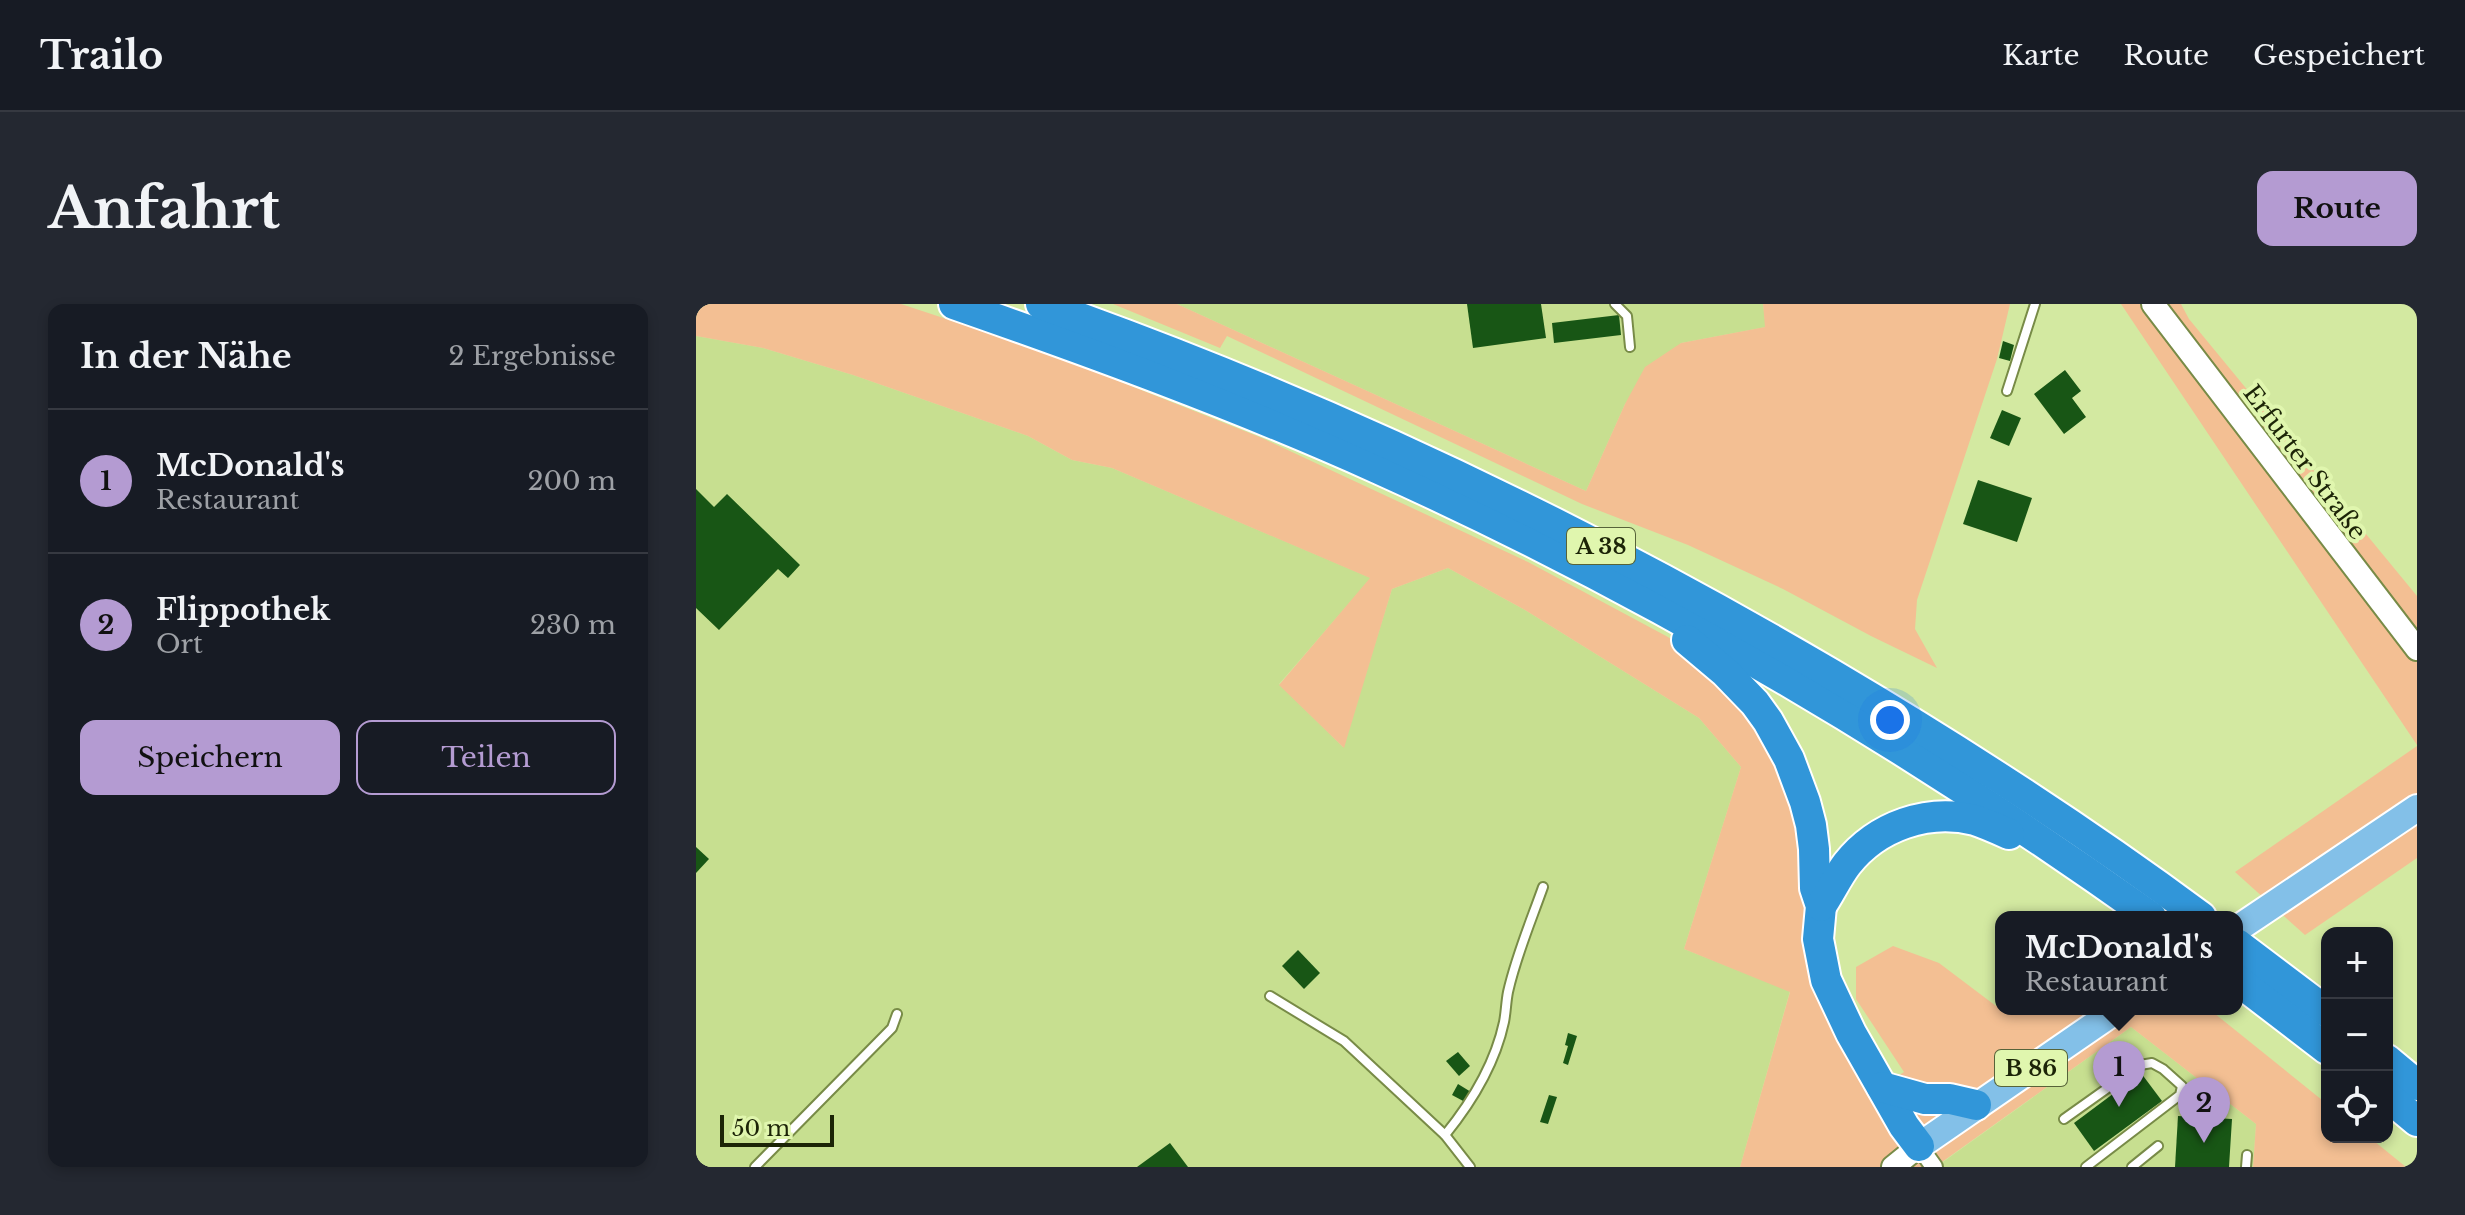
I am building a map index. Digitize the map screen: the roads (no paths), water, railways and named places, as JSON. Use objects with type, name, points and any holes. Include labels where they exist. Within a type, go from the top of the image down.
[{"type":"highway","name":"A 38","points":[[954,304],[1224,403],[1363,462],[1500,527],[1663,611],[1909,754],[2046,843],[2142,911]]},
{"type":"highway","name":"A 38","points":[[1041,304],[1237,379],[1378,439],[1625,558],[1897,713],[2012,786],[2192,911]]},
{"type":"highway","points":[[1663,611],[1690,643],[1740,687],[1768,721],[1789,759],[1805,802],[1814,849],[1815,888],[1821,906],[1818,939],[1826,980],[1840,1013],[1904,1126],[1927,1156]]},
{"type":"highway","points":[[1821,906],[1856,853],[1883,833],[1912,821],[1928,817],[1960,818],[2046,843]]},
{"type":"highway","points":[[2243,949],[2321,1007]]},
{"type":"highway","points":[[2243,985],[2321,1044]]},
{"type":"highway","points":[[2393,1065],[2417,1085]]},
{"type":"highway","points":[[1882,1087],[1925,1099],[1950,1099],[1976,1105]]},
{"type":"highway","points":[[2393,1101],[2417,1121]]},
{"type":"main road","name":"Erfurter Straße","points":[[2153,304],[2417,649]]},
{"type":"main road","points":[[2243,925],[2417,808]]},
{"type":"main road","name":"B 86","points":[[1927,1156],[1976,1105],[2109,1015]]},
{"type":"main road","points":[[1893,1167],[1927,1156]]},
{"type":"lane","points":[[1615,304],[1627,316],[1630,347]]},
{"type":"lane","points":[[2007,391],[2035,304]]},
{"type":"lane","points":[[1445,1135],[1463,1113],[1494,1053],[1504,1023],[1508,991],[1543,887]]},
{"type":"lane","points":[[1270,996],[1344,1041],[1445,1135],[1470,1167]]},
{"type":"lane","points":[[755,1167],[892,1028],[897,1014]]},
{"type":"lane","points":[[2064,1119],[2140,1065],[2152,1063],[2182,1086],[2180,1095],[2086,1167]]},
{"type":"lane","points":[[2132,1167],[2158,1146]]},
{"type":"lane","points":[[2246,1167],[2247,1155]]},
{"type":"place","name":"McDonald's","points":[[2119,1107]]},
{"type":"place","name":"Flippothek","points":[[2204,1143]]}]
